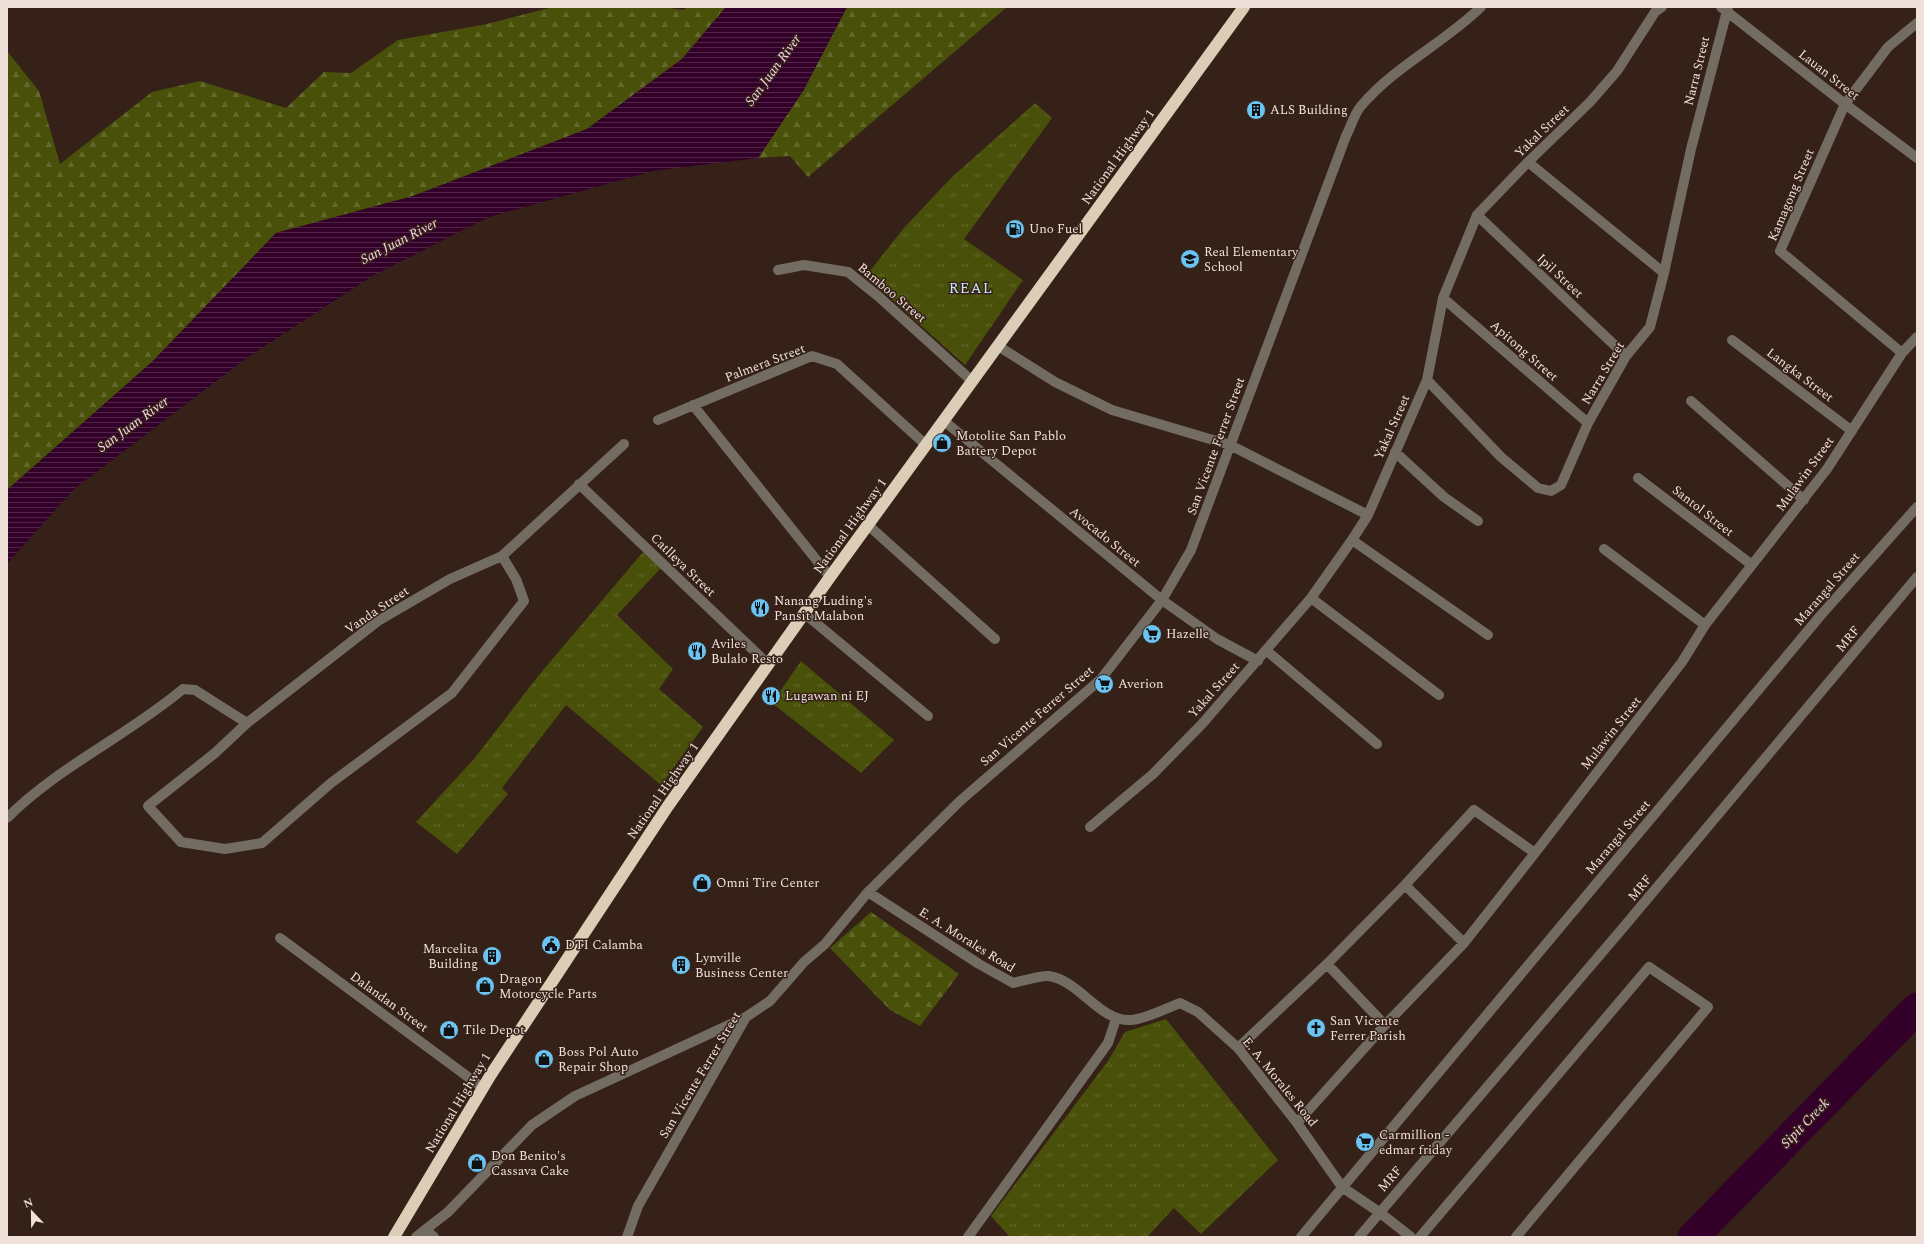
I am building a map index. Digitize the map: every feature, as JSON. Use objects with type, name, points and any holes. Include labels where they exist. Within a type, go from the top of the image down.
[{"type":"highway","name":"National Highway 1","points":[[394,1237],[483,1088],[668,806],[830,577],[869,526],[972,381],[1244,7]]},
{"type":"street","name":"San Vicente Ferrer Street","points":[[626,1237],[638,1206],[746,1017],[770,1002],[804,962],[825,944],[868,892],[960,801],[1101,679],[1162,600],[1191,550],[1346,136],[1360,107],[1402,67],[1471,17],[1481,7]]},
{"type":"street","name":"Yakal Street","points":[[1090,827],[1153,774],[1202,724],[1267,651],[1311,598],[1352,540],[1368,515],[1427,380],[1443,298],[1477,215],[1528,162],[1590,102],[1617,71],[1655,12],[1662,7]]},
{"type":"street","name":"Lauan Street","points":[[1725,8],[1845,104],[1917,158]]},
{"type":"street","name":"Narra Street","points":[[1427,380],[1501,457],[1538,488],[1551,491],[1561,485],[1588,423],[1626,356],[1650,327],[1664,273],[1690,149],[1725,8]]},
{"type":"street","name":"Kamagong Street","points":[[1902,353],[1780,251],[1845,104],[1888,47],[1917,23]]},
{"type":"street","points":[[1528,162],[1664,273]]},
{"type":"street","name":"Ipil Street","points":[[1477,215],[1626,356]]},
{"type":"street","name":"Bamboo Street","points":[[778,270],[804,265],[848,272],[878,296],[972,381]]},
{"type":"street","name":"Apitong Street","points":[[1443,298],[1588,423]]},
{"type":"street","name":"Mulawin Street","points":[[1297,1123],[1385,1025],[1464,943],[1535,853],[1682,662],[1705,625],[1827,469],[1902,353],[1917,337]]},
{"type":"street","name":"Langka Street","points":[[1732,340],[1852,431]]},
{"type":"street","points":[[998,346],[1055,382],[1112,410],[1230,445],[1368,515]]},
{"type":"street","name":"Palmera Street","points":[[658,420],[812,356],[837,364],[926,445]]},
{"type":"street","points":[[1691,401],[1804,500]]},
{"type":"street","points":[[693,405],[830,577]]},
{"type":"street","name":"Avocado Street","points":[[944,421],[1162,600],[1218,639],[1258,661]]},
{"type":"street","name":"Vanda Street","points":[[502,556],[516,579],[524,601],[452,693],[331,783],[262,843],[225,849],[181,842],[148,806],[215,753],[247,723],[378,621],[450,580],[502,556],[624,444]]},
{"type":"street","points":[[1395,452],[1444,497],[1478,521]]},
{"type":"street","name":"Santol Street","points":[[1638,478],[1752,565]]},
{"type":"street","name":"Catlleya Street","points":[[579,484],[769,665]]},
{"type":"street","name":"Marangal Street","points":[[1301,1237],[1822,615],[1917,507]]},
{"type":"street","points":[[869,526],[995,639]]},
{"type":"street","points":[[1352,540],[1488,635]]},
{"type":"street","points":[[1604,549],[1705,625]]},
{"type":"street","name":"MRF","points":[[1359,1237],[1622,929],[1917,577]]},
{"type":"street","points":[[1311,598],[1439,695]]},
{"type":"street","points":[[805,614],[928,716]]},
{"type":"street","points":[[1267,651],[1377,744]]},
{"type":"street","points":[[7,818],[63,771],[161,707],[183,689],[195,690],[247,723]]},
{"type":"street","points":[[1238,1048],[1327,964],[1405,886],[1474,810],[1535,853]]},
{"type":"street","points":[[1405,886],[1464,943]]},
{"type":"street","name":"E. A. Morales Road","points":[[868,892],[979,964],[1013,983],[1048,976],[1075,987],[1104,1011],[1116,1018],[1131,1020],[1180,1003],[1198,1012],[1238,1048],[1297,1123],[1342,1187]]},
{"type":"street","name":"Dalandan Street","points":[[280,938],[483,1088]]},
{"type":"street","points":[[1327,964],[1385,1025]]},
{"type":"street","points":[[1420,1237],[1649,967],[1708,1007],[1516,1237]]},
{"type":"street","points":[[416,1237],[448,1212],[532,1125],[575,1096],[746,1017]]},
{"type":"street","points":[[968,1237],[1108,1042],[1116,1018]]},
{"type":"street","points":[[1342,1187],[1379,1212],[1411,1237]]},
{"type":"street","points":[[426,1230],[434,1237]]},
{"type":"green space","points":[[553,7],[662,7],[683,10],[688,7],[726,7],[682,59],[587,129],[413,196],[276,233],[153,361],[7,490],[7,51],[39,91],[60,164],[152,92],[200,81],[286,108],[324,72],[351,73],[398,40],[487,24]]},
{"type":"green space","points":[[847,7],[1007,7],[808,177],[790,156],[758,158],[803,91]]},
{"type":"green space","points":[[1035,103],[1052,118],[964,239],[1023,280],[965,365],[866,276],[903,229],[951,178]]},
{"type":"green space","points":[[643,552],[661,568],[617,615],[673,669],[659,689],[703,727],[661,785],[566,705],[502,788],[508,794],[457,854],[416,822],[474,759],[539,675]]},
{"type":"green space","points":[[801,661],[894,740],[861,773],[772,703]]},
{"type":"green space","points":[[871,912],[959,974],[920,1026],[890,1010],[830,948]]},
{"type":"green space","points":[[1166,1019],[1278,1160],[1201,1234],[1174,1208],[1147,1237],[1010,1237],[991,1216],[1108,1061],[1125,1032]]},
{"type":"water","name":"San Juan River","points":[[726,7],[847,7],[803,91],[758,158],[653,171],[489,217],[374,275],[248,357],[74,489],[7,564],[7,490],[153,361],[276,233],[413,196],[587,129],[682,59]]},
{"type":"waterway","name":"Sipit Creek","points":[[1693,1237],[1917,1008]]},
{"type":"place","name":"ALS Building","points":[[1256,110]]},
{"type":"place","name":"Uno Fuel","points":[[1015,229]]},
{"type":"place","name":"Real Elementary School","points":[[1190,259]]},
{"type":"place","name":"Motolite San Pablo Battery Depot","points":[[942,443]]},
{"type":"place","name":"Nanang Luding's Pansit Malabon","points":[[760,608]]},
{"type":"place","name":"Hazelle","points":[[1152,634]]},
{"type":"place","name":"Aviles Bulalo Resto","points":[[697,651]]},
{"type":"place","name":"Averion","points":[[1104,684]]},
{"type":"place","name":"Lugawan ni EJ","points":[[771,696]]},
{"type":"place","name":"Omni Tire Center","points":[[702,883]]},
{"type":"place","name":"DTI Calamba","points":[[551,945]]},
{"type":"place","name":"Marcelita Building","points":[[492,956]]},
{"type":"place","name":"Lynville Business Center","points":[[681,965]]},
{"type":"place","name":"Dragon Motorcycle Parts","points":[[485,986]]},
{"type":"place","name":"San Vicente Ferrer Parish","points":[[1316,1028]]},
{"type":"place","name":"Tile Depot","points":[[449,1030]]},
{"type":"place","name":"Boss Pol Auto Repair Shop","points":[[544,1059]]},
{"type":"place","name":"Carmillion - edmar friday","points":[[1365,1142]]},
{"type":"place","name":"Don Benito's Cassava Cake","points":[[477,1163]]},
{"type":"district","name":"REAL","points":[[971,288]]}]
